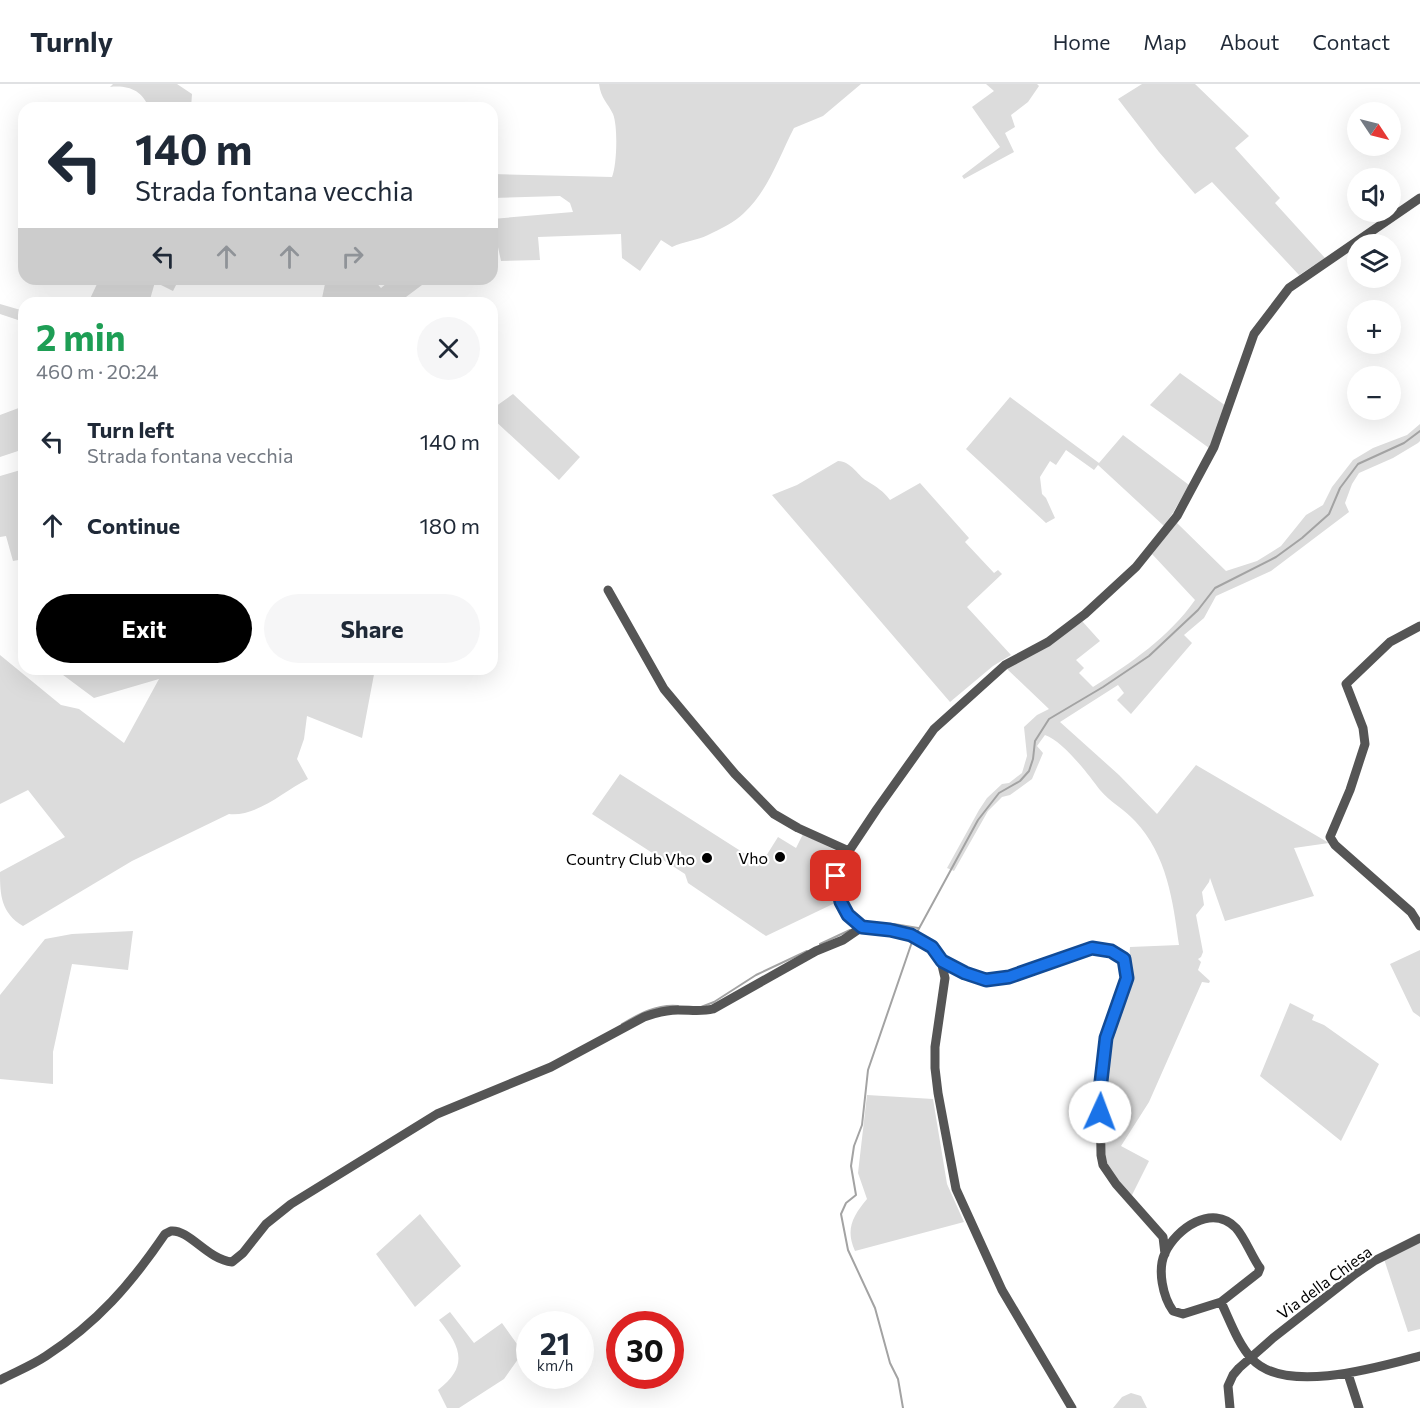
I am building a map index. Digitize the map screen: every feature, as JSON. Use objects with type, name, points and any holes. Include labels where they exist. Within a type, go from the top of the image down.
[{"type":"street","points":[[1072,1408],[1002,1290],[956,1189],[935,1068],[935,1047],[945,978],[942,961],[932,947],[915,937],[890,930],[862,927],[848,915],[841,902],[836,876],[849,851],[934,729],[1005,665],[1048,642],[1085,614],[1136,567],[1177,516],[1214,447],[1254,334],[1289,288],[1419,202]]},
{"type":"street","points":[[608,590],[664,688],[735,774],[774,814],[798,828],[849,851]]},
{"type":"street","points":[[1420,626],[1390,642],[1346,684],[1363,728],[1365,744],[1350,790],[1330,837],[1335,845],[1411,912],[1420,926]]},
{"type":"street","points":[[0,1380],[44,1358],[95,1319],[121,1294],[165,1234],[171,1231],[183,1233],[223,1261],[232,1262],[243,1253],[266,1224],[291,1204],[437,1114],[551,1067],[644,1017],[660,1011],[702,1012],[713,1009],[816,951],[843,940],[862,927]]},
{"type":"street","points":[[942,961],[965,973],[986,980],[1009,977],[1092,948],[1111,951],[1124,959],[1127,978],[1106,1038],[1100,1090],[1103,1165],[1116,1184],[1163,1238],[1164,1293],[1173,1311],[1183,1314],[1221,1302],[1258,1273],[1260,1268],[1236,1228],[1221,1220],[1205,1218],[1189,1224],[1165,1254]]},
{"type":"street","name":"Via della Chiesa","points":[[1230,1408],[1228,1386],[1230,1379],[1239,1368],[1273,1338],[1355,1274],[1374,1261],[1420,1238]]},
{"type":"street","points":[[1221,1302],[1251,1359],[1267,1371],[1291,1377],[1348,1374],[1420,1356]]},
{"type":"street","points":[[1348,1374],[1359,1408]]},
{"type":"shaded area","points":[[113,84],[177,84],[192,94],[191,102],[146,102],[134,90],[110,87]]},
{"type":"shaded area","points":[[599,84],[861,84],[823,116],[794,128],[760,195],[740,217],[699,239],[672,247],[661,240],[640,271],[622,258],[621,234],[538,237],[540,260],[501,261],[498,247],[498,218],[573,212],[570,203],[560,196],[498,198],[498,174],[612,177],[616,155],[616,127],[613,114]]},
{"type":"shaded area","points":[[986,84],[1037,84],[1039,86],[1028,102],[1011,115],[1015,127],[1005,133],[1014,152],[964,179],[962,176],[1000,147],[972,107],[994,91]]},
{"type":"shaded area","points":[[1142,84],[1195,84],[1249,136],[1235,148],[1280,198],[1275,203],[1325,258],[1299,275],[1212,182],[1195,194],[1118,99]]},
{"type":"shaded area","points":[[97,285],[154,285],[151,297],[91,297]]},
{"type":"shaded area","points":[[161,285],[176,285],[173,291]]},
{"type":"shaded area","points":[[325,285],[378,285],[381,288],[385,285],[422,285],[406,297],[322,297]]},
{"type":"shaded area","points":[[0,304],[18,309],[18,320],[0,314]]},
{"type":"shaded area","points":[[1180,373],[1226,406],[1209,448],[1150,405]]},
{"type":"shaded area","points":[[513,394],[580,457],[559,480],[498,424],[498,405]]},
{"type":"shaded area","points":[[1010,397],[1099,463],[1123,435],[1189,485],[1164,526],[1098,465],[1094,470],[1066,450],[1056,465],[1050,461],[1040,477],[1042,494],[1055,518],[1046,523],[966,449]]},
{"type":"shaded area","points":[[18,408],[18,451],[0,457],[0,415]]},
{"type":"shaded area","points":[[1420,424],[1418,443],[1393,458],[1359,473],[1345,503],[1349,512],[1271,571],[1216,596],[1204,618],[1184,635],[1192,643],[1131,714],[1117,700],[1124,693],[1118,685],[1060,722],[1119,775],[1157,814],[1196,765],[1329,843],[1294,848],[1314,896],[1225,921],[1210,878],[1202,892],[1204,905],[1196,915],[1203,952],[1198,959],[1201,962],[1198,970],[1210,981],[1209,983],[1202,982],[1149,1102],[1121,1146],[1149,1161],[1130,1199],[1112,1176],[1102,1155],[1099,1138],[1089,1130],[1093,1101],[1130,976],[1130,947],[1179,945],[1171,895],[1155,849],[1146,834],[1131,817],[1104,794],[1060,744],[1045,735],[1037,746],[1043,753],[1032,779],[1010,795],[1002,797],[988,811],[954,871],[947,868],[987,798],[1002,784],[1009,783],[1022,773],[1027,756],[1024,727],[1037,715],[1049,709],[1006,668],[1053,643],[1082,621],[1100,641],[1076,660],[1084,668],[1079,673],[1093,687],[1135,659],[1161,637],[1195,600],[1152,554],[1177,523],[1226,571],[1257,561],[1281,546],[1306,515],[1323,505],[1332,487],[1353,460],[1373,448],[1407,435]]},
{"type":"shaded area","points":[[838,461],[850,466],[890,500],[920,483],[969,538],[965,542],[994,573],[998,570],[1002,574],[967,607],[1011,655],[993,666],[950,702],[772,495],[797,485]]},
{"type":"shaded area","points":[[18,471],[18,560],[13,561],[6,536],[0,537],[0,476]]},
{"type":"shaded area","points":[[0,655],[18,670],[18,675],[24,675],[61,705],[79,709],[124,743],[159,679],[94,698],[63,675],[374,675],[362,738],[307,716],[304,739],[297,759],[308,779],[260,807],[239,814],[229,814],[132,861],[23,926],[10,915],[3,903],[0,872],[65,837],[28,790],[0,804]]},
{"type":"shaded area","name":"Country Club Vho","points":[[620,774],[761,864],[778,837],[796,848],[803,834],[841,853],[832,878],[835,903],[766,936],[688,883],[685,874],[592,814]]},
{"type":"shaded area","points":[[133,931],[128,970],[72,964],[53,1052],[53,1084],[0,1079],[0,995],[45,939],[72,934]]},
{"type":"shaded area","points":[[1420,950],[1420,1017],[1413,1012],[1390,964]]},
{"type":"shaded area","points":[[1290,1003],[1314,1015],[1312,1020],[1324,1025],[1379,1064],[1341,1141],[1260,1076]]},
{"type":"shaded area","points":[[867,1095],[933,1099],[947,1184],[964,1222],[855,1251],[851,1236],[852,1223],[867,1199],[858,1173]]},
{"type":"shaded area","points":[[420,1214],[461,1266],[415,1307],[376,1254]]},
{"type":"shaded area","points":[[1420,1240],[1420,1329],[1408,1332],[1384,1259]]},
{"type":"shaded area","points":[[450,1312],[474,1343],[502,1323],[516,1343],[516,1362],[504,1379],[459,1408],[447,1408],[438,1390],[448,1381],[458,1364],[457,1348],[439,1320]]},
{"type":"shaded area","points":[[1131,1393],[1141,1396],[1147,1408],[1113,1408],[1122,1397]]},
{"type":"waterway","points":[[916,934],[978,820],[999,793],[1020,781],[1029,771],[1035,741],[1049,719],[1149,656],[1198,610],[1215,588],[1276,557],[1302,538],[1329,514],[1340,488],[1358,464],[1404,443],[1420,431]]},
{"type":"waterway","points":[[868,924],[894,924],[918,928]]},
{"type":"waterway","points":[[820,944],[850,930]]},
{"type":"waterway","points":[[903,1408],[898,1379],[890,1363],[875,1308],[848,1250],[841,1214],[846,1203],[856,1195],[851,1166],[854,1146],[862,1125],[868,1070],[913,939]]},
{"type":"waterway","points":[[701,1007],[714,1002],[756,975],[807,951]]},
{"type":"waterway","points":[[622,1024],[656,1008],[678,1006]]},
{"type":"place","name":"Vho","points":[[780,857]]},
{"type":"place","name":"Country Club Vho","points":[[707,858]]},
{"type":"route","points":[[836,876],[841,902],[848,915],[862,927],[911,935],[932,947],[942,961],[965,973],[986,980],[1009,977],[1092,948],[1111,951],[1124,959],[1127,978],[1106,1038],[1100,1112]]}]
